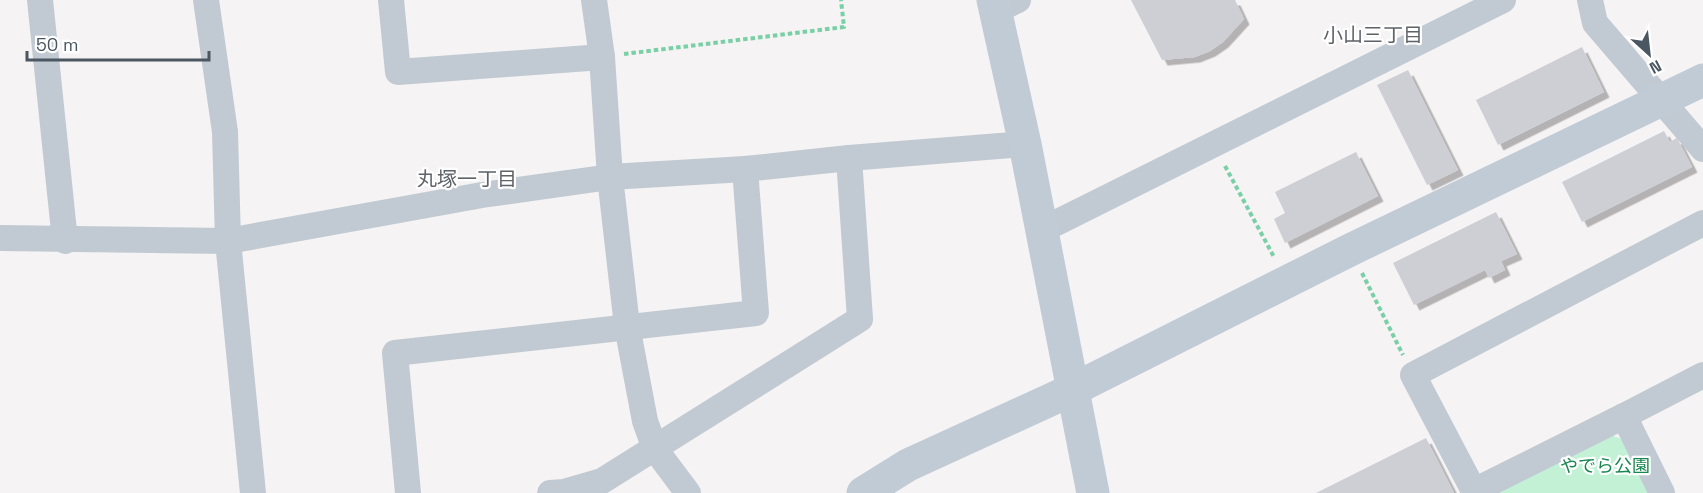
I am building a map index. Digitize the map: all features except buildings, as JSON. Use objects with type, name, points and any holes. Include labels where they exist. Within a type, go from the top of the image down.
[{"type":"street","points":[[40,0],[65,241]]},
{"type":"street","points":[[206,0],[225,132],[228,241],[253,493]]},
{"type":"street","points":[[391,0],[398,72],[602,57]]},
{"type":"street","points":[[594,0],[602,57],[610,177],[627,326],[645,421],[655,449],[688,493]]},
{"type":"street","points":[[1042,230],[1503,0]]},
{"type":"street","points":[[1590,0],[1595,23],[1703,149]]},
{"type":"street","points":[[1002,4],[1024,144],[1093,493]]},
{"type":"street","points":[[863,493],[908,465],[1074,389],[1350,250],[1703,80]]},
{"type":"street","points":[[0,238],[65,241],[228,241],[482,195],[610,177],[745,169],[1024,144]]},
{"type":"street","points":[[560,493],[602,481],[861,319],[849,158]]},
{"type":"street","points":[[408,493],[395,353],[756,313],[745,169]]},
{"type":"street","points":[[1703,223],[1413,375],[1475,492],[1703,375]]},
{"type":"street","points":[[1624,416],[1662,493]]},
{"type":"path","points":[[602,57],[844,27],[841,0]]},
{"type":"path","points":[[1214,145],[1287,281]]},
{"type":"path","points":[[1350,250],[1413,375]]},
{"type":"green space","name":"やでら公園","points":[[1608,434],[1624,440],[1651,493],[1498,493]]},
{"type":"district","name":"小山三丁目","points":[[1373,35]]},
{"type":"district","name":"丸塚一丁目","points":[[467,179]]}]
